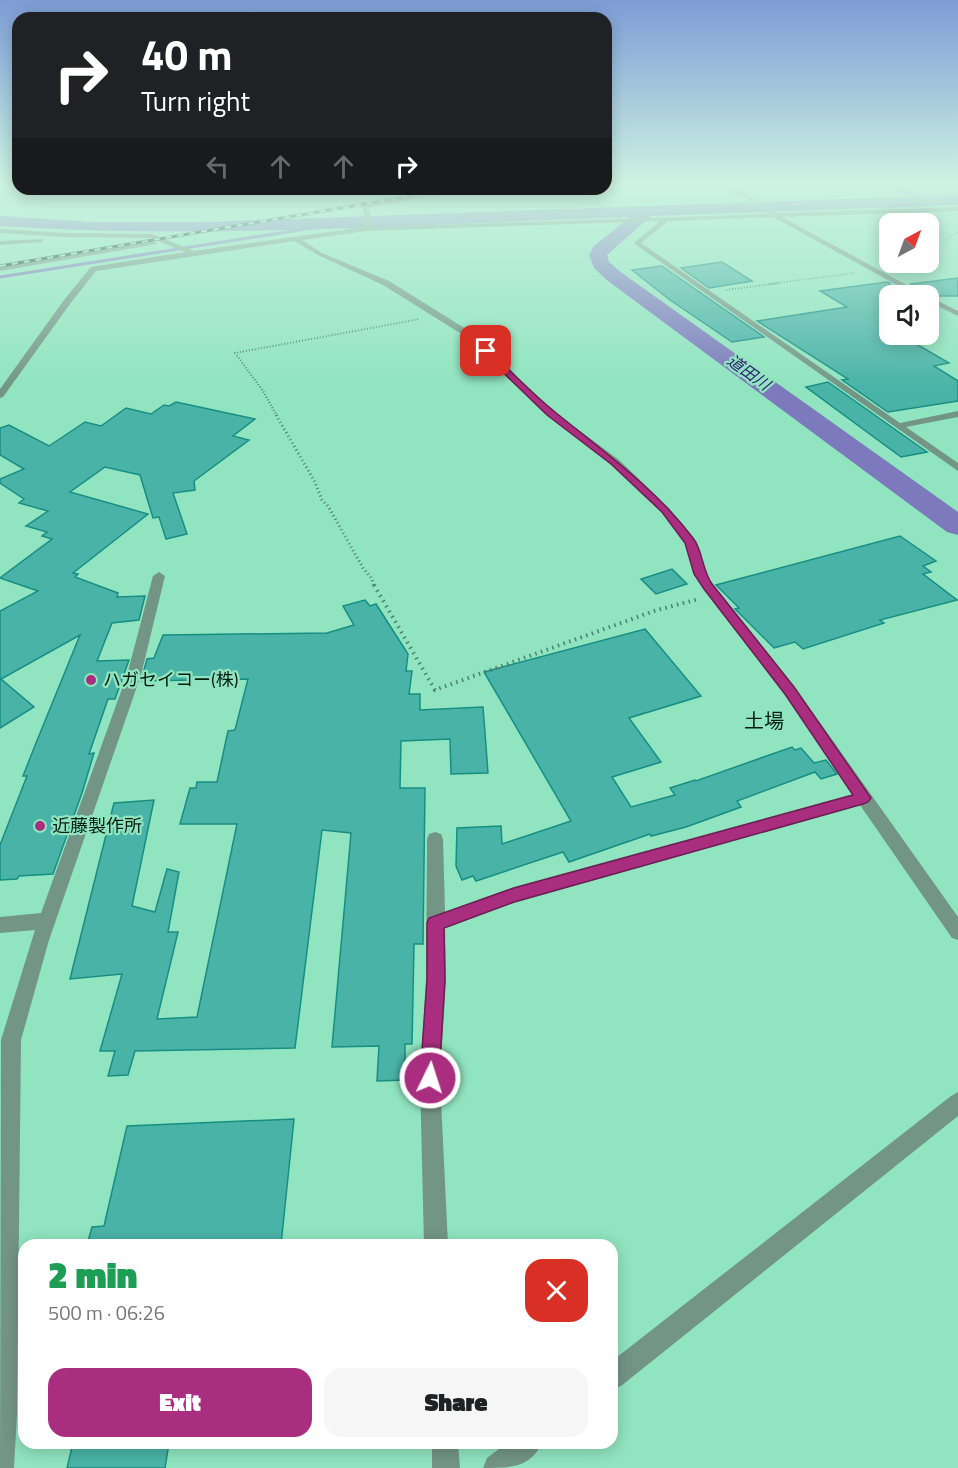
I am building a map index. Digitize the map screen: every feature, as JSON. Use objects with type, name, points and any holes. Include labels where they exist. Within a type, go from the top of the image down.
[{"type":"street","points":[[0,269],[110,251]]},
{"type":"street","points":[[0,396],[91,271],[195,251]]},
{"type":"street","points":[[314,251],[386,283],[463,331],[550,413],[615,462],[665,510],[691,542],[700,574],[715,596],[789,690],[958,932]]},
{"type":"street","points":[[648,251],[958,468]]},
{"type":"street","points":[[839,251],[903,285]]},
{"type":"street","points":[[939,304],[958,314]]},
{"type":"street","points":[[898,426],[958,414]]},
{"type":"street","points":[[0,1468],[5,1378],[11,1040],[40,940],[134,675],[159,576]]},
{"type":"street","points":[[435,923],[514,895],[863,798]]},
{"type":"street","points":[[435,838],[436,980],[430,1078],[436,1239]]},
{"type":"street","points":[[0,925],[48,920]]},
{"type":"street","points":[[618,1372],[958,1103]]},
{"type":"street","points":[[444,1449],[446,1468]]},
{"type":"street","points":[[497,1468],[521,1449]]},
{"type":"path","points":[[710,292],[877,271]]},
{"type":"path","points":[[438,316],[236,353],[263,391],[315,482],[322,500],[328,506],[363,568],[372,579],[375,591],[435,690],[657,610],[715,596]]},
{"type":"building","points":[[722,262],[752,281],[709,288],[681,268]]},
{"type":"building","points":[[662,266],[764,337],[732,342],[670,300],[632,270]]},
{"type":"building","points":[[958,278],[958,296],[939,296],[939,285],[911,284]]},
{"type":"building","points":[[890,283],[890,285],[879,285],[879,345],[918,345],[949,363],[934,366],[958,381],[958,401],[888,412],[842,380],[848,379],[757,321],[847,307],[820,291]]},
{"type":"building","points":[[828,382],[927,452],[901,457],[806,387]]},
{"type":"building","points":[[176,402],[255,419],[233,436],[249,440],[194,481],[195,490],[173,493],[187,534],[166,539],[159,517],[153,518],[140,475],[105,467],[70,492],[148,514],[73,573],[78,574],[75,577],[118,593],[117,597],[145,596],[139,620],[112,623],[97,661],[129,660],[115,699],[108,699],[89,754],[94,753],[82,793],[53,874],[19,876],[17,879],[0,880],[0,845],[27,776],[23,776],[80,635],[1,679],[34,707],[0,728],[0,611],[38,591],[0,578],[52,539],[42,536],[47,532],[26,526],[48,511],[19,503],[24,499],[0,483],[0,479],[24,469],[0,455],[0,428],[9,425],[49,446],[85,422],[101,426],[126,408],[151,414],[164,405],[169,406]]},
{"type":"building","points":[[900,536],[936,561],[923,566],[931,572],[923,574],[957,600],[880,620],[884,623],[803,649],[795,642],[774,648],[735,609],[739,608],[716,585]]},
{"type":"building","points":[[672,569],[687,584],[656,594],[641,579]]},
{"type":"building","points":[[365,600],[370,606],[376,604],[408,654],[406,671],[412,671],[409,694],[420,694],[420,710],[483,707],[488,773],[451,774],[450,739],[401,741],[400,788],[425,788],[423,944],[414,944],[412,1044],[405,1044],[405,1080],[377,1081],[379,1046],[332,1047],[351,833],[322,830],[295,1048],[135,1051],[128,1075],[108,1076],[115,1051],[100,1051],[122,974],[70,979],[114,803],[154,800],[132,906],[155,912],[167,869],[179,872],[168,932],[178,932],[157,1019],[197,1017],[237,824],[180,824],[190,788],[196,788],[197,782],[217,782],[228,731],[235,730],[248,679],[141,681],[147,659],[154,658],[163,635],[327,633],[354,625],[343,606]]},
{"type":"building","points":[[645,629],[701,696],[629,718],[661,762],[612,777],[631,807],[675,795],[670,788],[792,747],[795,750],[801,748],[814,763],[826,760],[837,774],[821,779],[815,772],[737,801],[741,807],[686,827],[651,836],[650,834],[569,862],[563,852],[476,881],[473,876],[462,880],[456,866],[457,828],[501,826],[502,844],[571,821],[484,672]]},
{"type":"building","points":[[294,1119],[282,1239],[89,1239],[92,1227],[104,1226],[127,1126]]},
{"type":"building","points":[[72,1449],[168,1449],[165,1468],[67,1468]]},
{"type":"waterway","points":[[0,277],[169,251]]},
{"type":"waterway","name":"道田川","points":[[600,251],[598,255],[601,264],[615,277],[958,526]]},
{"type":"railway","points":[[0,266],[91,251]]},
{"type":"place","name":"ハガセイコー(株)","points":[[91,680]]},
{"type":"place","name":"近藤製作所","points":[[40,826]]},
{"type":"district","name":"土場","points":[[764,721]]},
{"type":"route","points":[[430,1078],[436,980],[435,923],[514,895],[863,798],[789,690],[708,586],[700,574],[691,542],[665,510],[615,462],[550,413],[486,351]]}]
